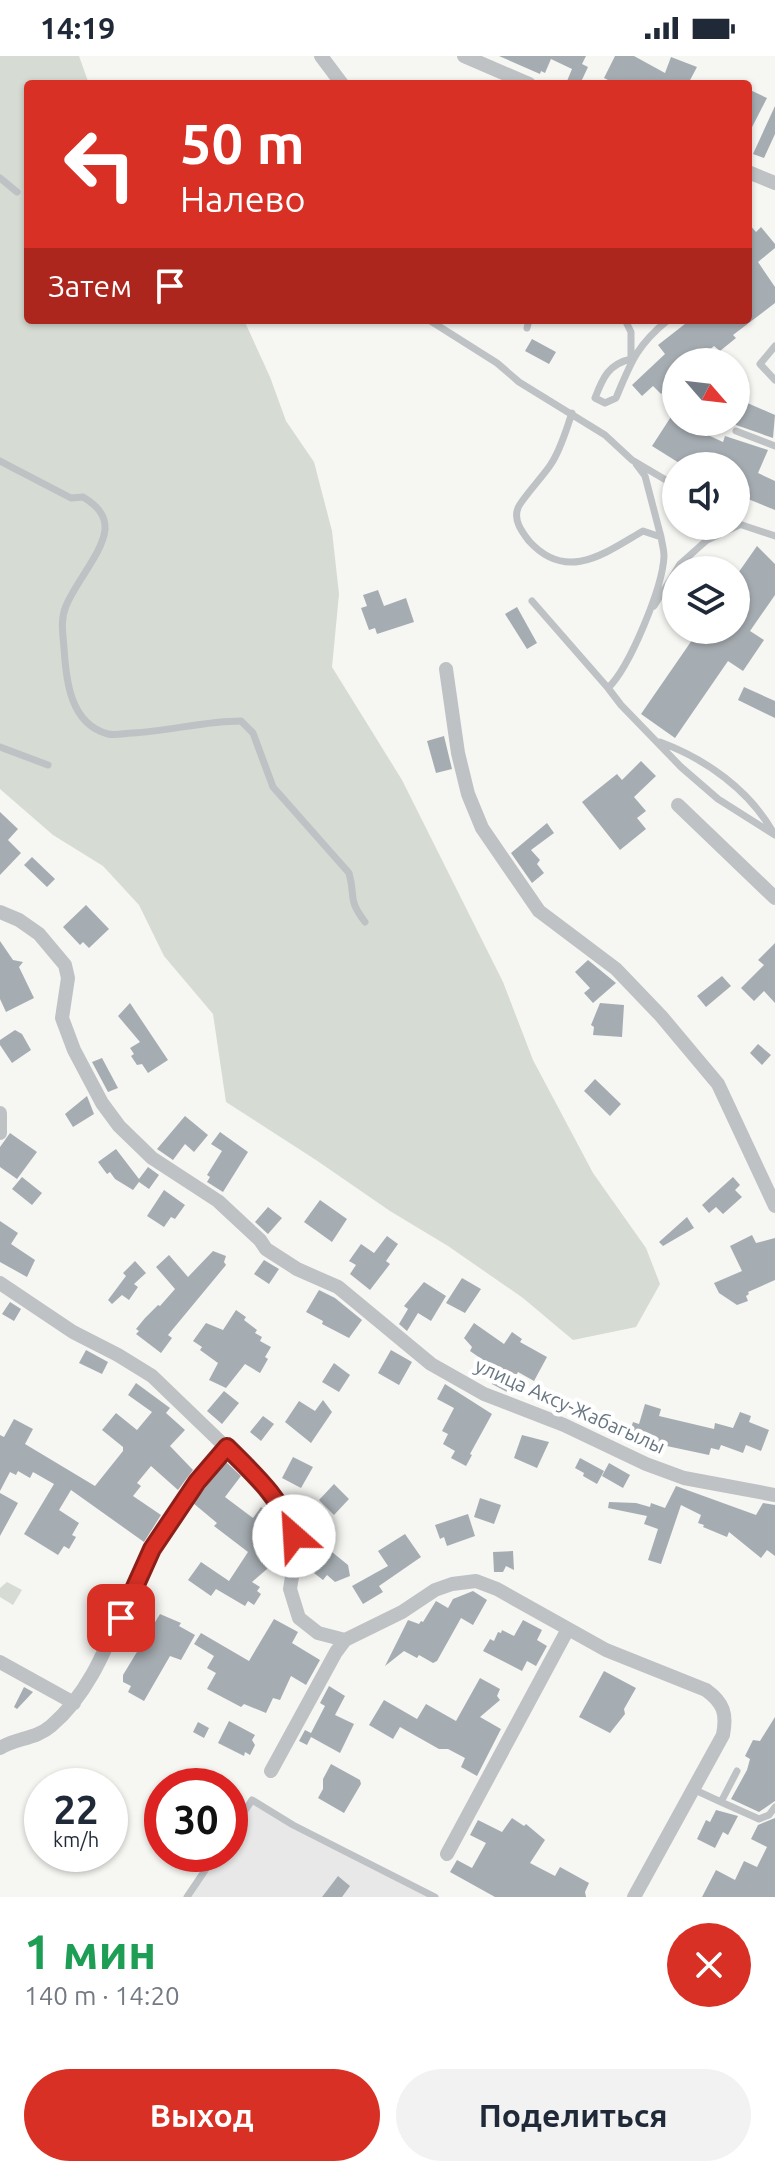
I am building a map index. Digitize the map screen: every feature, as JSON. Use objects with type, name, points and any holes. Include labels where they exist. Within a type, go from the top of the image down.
[{"type":"street","points":[[321,56],[339,80]]},
{"type":"street","points":[[464,56],[482,59],[521,80]]},
{"type":"street","points":[[752,174],[775,183]]},
{"type":"street","points":[[446,669],[458,753],[468,794],[482,828],[539,911],[616,969],[661,1016],[718,1084],[775,1206]]},
{"type":"street","points":[[678,805],[775,898]]},
{"type":"street","name":"улица Аксу-Жабагылы","points":[[0,912],[39,934],[65,965],[68,978],[62,1018],[74,1050],[102,1103],[119,1126],[152,1158],[218,1201],[266,1249],[297,1269],[338,1287],[431,1364],[484,1394],[684,1478],[775,1495]]},
{"type":"street","points":[[0,1113],[0,1133]]},
{"type":"street","points":[[0,1283],[73,1332],[152,1376],[259,1479],[288,1519],[296,1552],[290,1589],[299,1618],[318,1633],[345,1640]]},
{"type":"street","points":[[0,1748],[50,1727],[74,1703],[106,1649],[152,1549],[197,1482],[227,1447]]},
{"type":"street","points":[[271,1771],[345,1640],[402,1612],[435,1590],[476,1581],[497,1589],[606,1650],[706,1690],[724,1707],[723,1735],[634,1897]]},
{"type":"street","points":[[447,1854],[568,1629]]},
{"type":"street","points":[[0,1662],[74,1703]]},
{"type":"lane","points":[[0,178],[17,192]]},
{"type":"lane","points":[[435,324],[497,363],[519,382],[605,435],[645,476],[664,555],[645,622]]},
{"type":"lane","points":[[627,324],[631,332],[631,359]]},
{"type":"lane","points":[[631,359],[617,362],[601,381],[595,398],[605,403],[616,398],[631,359],[663,324]]},
{"type":"lane","points":[[775,346],[760,364],[775,380]]},
{"type":"lane","points":[[572,413],[553,462],[518,507],[518,524],[524,534],[538,551],[558,561],[584,562],[643,531],[661,537]]},
{"type":"lane","points":[[749,436],[775,446]]},
{"type":"lane","points":[[632,460],[662,478]]},
{"type":"lane","points":[[0,461],[71,498],[83,497],[100,510],[104,521],[105,532],[100,545],[71,595],[62,625],[66,680],[79,712],[98,730],[111,735],[241,721],[253,733],[273,787],[349,873],[351,900],[365,922]]},
{"type":"lane","points":[[750,528],[775,536]]},
{"type":"lane","points":[[608,688],[618,679],[645,622],[680,564],[707,540]]},
{"type":"lane","points":[[532,601],[621,705],[681,767],[718,799],[775,835]]},
{"type":"lane","points":[[657,741],[715,771],[762,813],[775,835]]},
{"type":"lane","points":[[0,747],[48,765]]},
{"type":"lane","points":[[721,1802],[737,1771]]},
{"type":"lane","points":[[695,1790],[759,1819],[769,1815],[775,1807]]},
{"type":"lane","points":[[248,1806],[252,1800],[293,1825],[435,1897]]},
{"type":"lane","points":[[187,1897],[204,1872]]},
{"type":"shaded area","points":[[0,56],[79,56],[88,80],[24,80],[24,324],[246,324],[286,421],[314,462],[332,531],[339,594],[332,667],[402,780],[503,982],[533,1060],[593,1173],[646,1248],[660,1284],[636,1327],[573,1340],[523,1298],[448,1246],[226,1102],[213,1014],[164,956],[139,905],[103,866],[53,835],[0,789]]},
{"type":"shaded area","points":[[7,1582],[22,1590],[13,1605],[0,1597],[0,1588]]},
{"type":"shaded area","points":[[252,1800],[435,1897],[187,1897],[204,1872],[248,1872],[248,1806]]},
{"type":"building","points":[[499,56],[586,56],[582,64],[588,67],[582,80],[567,80],[572,69],[551,59],[545,73],[541,71],[540,74]]},
{"type":"building","points":[[615,56],[634,56],[665,73],[671,57],[697,67],[690,80],[604,78]]},
{"type":"building","points":[[752,91],[767,98],[752,127]]},
{"type":"building","points":[[775,106],[775,134],[764,158],[753,154]]},
{"type":"building","points":[[761,227],[775,244],[775,248],[758,262],[775,287],[775,303],[752,321],[752,228],[756,232]]},
{"type":"building","points":[[685,324],[747,324],[733,335],[736,338],[724,348],[662,350],[658,345]]},
{"type":"building","points":[[532,339],[556,352],[549,364],[525,351]]},
{"type":"building","points":[[662,357],[662,393],[653,386],[642,396],[632,385]]},
{"type":"building","points":[[750,404],[775,415],[773,438],[750,430]]},
{"type":"building","points":[[662,431],[662,436],[710,436],[723,442],[725,436],[768,450],[758,473],[775,481],[775,510],[750,500],[750,452],[662,452],[652,446]]},
{"type":"building","points":[[757,546],[775,564],[775,595],[750,631],[750,556]]},
{"type":"building","points":[[378,590],[384,606],[406,598],[414,622],[377,634],[375,628],[369,630],[361,608],[367,606],[363,595]]},
{"type":"building","points":[[517,607],[537,643],[527,649],[505,614]]},
{"type":"building","points":[[750,631],[764,640],[743,671],[728,661],[675,738],[641,714],[689,644],[750,644]]},
{"type":"building","points":[[744,687],[775,701],[775,718],[738,700]]},
{"type":"building","points":[[444,736],[452,769],[436,773],[427,741]]},
{"type":"building","points":[[641,761],[656,776],[634,797],[646,811],[637,818],[646,829],[620,850],[582,802],[617,774],[622,780]]},
{"type":"building","points":[[0,812],[18,829],[8,840],[21,853],[0,875]]},
{"type":"building","points":[[547,823],[554,833],[531,850],[540,860],[537,864],[544,873],[532,883],[511,853]]},
{"type":"building","points":[[32,857],[55,879],[47,887],[24,865]]},
{"type":"building","points":[[86,905],[109,929],[89,948],[83,942],[80,945],[63,927]]},
{"type":"building","points":[[0,941],[13,960],[23,962],[19,967],[34,998],[6,1012],[0,999]]},
{"type":"building","points":[[775,943],[775,1003],[764,991],[754,1001],[741,988],[764,965],[758,960]]},
{"type":"building","points":[[588,960],[616,983],[593,1003],[584,993],[590,988],[575,972]]},
{"type":"building","points":[[722,976],[731,986],[706,1007],[697,996]]},
{"type":"building","points":[[130,1003],[168,1060],[148,1073],[131,1056],[134,1054],[130,1048],[140,1042],[118,1016]]},
{"type":"building","points":[[600,1003],[624,1005],[622,1037],[593,1035],[594,1027],[591,1025]]},
{"type":"building","points":[[15,1030],[22,1034],[31,1050],[12,1063],[0,1040]]},
{"type":"building","points":[[758,1044],[771,1055],[762,1065],[750,1053]]},
{"type":"building","points":[[102,1058],[118,1088],[108,1092],[92,1062]]},
{"type":"building","points":[[595,1079],[621,1104],[610,1116],[584,1091]]},
{"type":"building","points":[[87,1096],[94,1114],[73,1127],[65,1114]]},
{"type":"building","points":[[185,1116],[208,1135],[194,1152],[185,1144],[173,1160],[157,1149]]},
{"type":"building","points":[[220,1132],[248,1152],[223,1192],[207,1182],[210,1177],[207,1175],[222,1151],[211,1144]]},
{"type":"building","points":[[10,1133],[37,1152],[17,1179],[0,1167],[0,1147]]},
{"type":"building","points":[[116,1149],[139,1179],[148,1167],[159,1175],[149,1189],[139,1182],[133,1190],[115,1179],[110,1172],[107,1174],[98,1162]]},
{"type":"building","points":[[22,1177],[42,1193],[32,1205],[12,1189]]},
{"type":"building","points":[[733,1177],[740,1185],[735,1190],[742,1197],[723,1214],[716,1207],[709,1213],[702,1205]]},
{"type":"building","points":[[164,1190],[185,1205],[175,1219],[171,1217],[164,1227],[147,1216]]},
{"type":"building","points":[[320,1200],[347,1219],[332,1242],[304,1222]]},
{"type":"building","points":[[268,1207],[282,1218],[268,1234],[255,1222]]},
{"type":"building","points":[[687,1217],[694,1228],[663,1246],[659,1242]]},
{"type":"building","points":[[0,1221],[18,1233],[11,1244],[35,1260],[27,1277],[0,1262]]},
{"type":"building","points":[[752,1235],[756,1243],[775,1238],[775,1280],[748,1292],[748,1301],[737,1305],[719,1293],[714,1283],[742,1271],[730,1246]]},
{"type":"building","points":[[387,1236],[398,1244],[386,1261],[390,1264],[370,1290],[350,1274],[356,1265],[349,1261],[361,1244],[374,1253]]},
{"type":"building","points":[[213,1251],[226,1256],[226,1265],[168,1335],[172,1338],[161,1353],[136,1334],[139,1331],[136,1329],[145,1318],[175,1289],[156,1267],[169,1255],[188,1277]]},
{"type":"building","points":[[264,1260],[279,1269],[269,1284],[254,1274]]},
{"type":"building","points":[[135,1261],[146,1273],[134,1284],[138,1287],[129,1300],[122,1295],[112,1304],[108,1300],[126,1276],[123,1273]]},
{"type":"building","points":[[462,1278],[481,1289],[465,1313],[446,1303]]},
{"type":"building","points":[[424,1282],[446,1296],[431,1321],[418,1313],[407,1331],[399,1324],[408,1309],[404,1306]]},
{"type":"building","points":[[319,1290],[335,1298],[362,1320],[349,1338],[306,1312]]},
{"type":"building","points":[[10,1302],[21,1309],[14,1321],[2,1314]]},
{"type":"building","points":[[236,1310],[257,1330],[255,1333],[262,1337],[260,1341],[271,1347],[260,1373],[245,1364],[226,1388],[209,1380],[218,1363],[193,1341],[206,1323],[223,1330]]},
{"type":"building","points":[[474,1323],[504,1344],[512,1332],[522,1339],[520,1342],[547,1357],[534,1381],[518,1372],[507,1392],[492,1384],[499,1371],[470,1351],[472,1347],[464,1338]]},
{"type":"building","points":[[86,1350],[108,1362],[102,1374],[79,1363]]},
{"type":"building","points":[[391,1350],[412,1362],[399,1385],[378,1373]]},
{"type":"building","points":[[334,1363],[350,1375],[339,1392],[322,1382]]},
{"type":"building","points":[[136,1383],[170,1408],[166,1413],[185,1430],[170,1446],[193,1470],[178,1490],[151,1466],[137,1483],[141,1486],[133,1496],[161,1515],[144,1542],[71,1490],[59,1510],[79,1523],[69,1549],[64,1546],[58,1555],[24,1534],[54,1484],[33,1472],[30,1478],[18,1471],[16,1475],[10,1472],[0,1491],[0,1435],[4,1437],[14,1419],[33,1429],[25,1444],[95,1486],[123,1451],[123,1447],[102,1430],[116,1413],[137,1430],[152,1412],[128,1395]]},
{"type":"building","points":[[445,1384],[492,1414],[466,1466],[451,1458],[455,1451],[443,1444],[448,1434],[442,1431],[454,1408],[437,1399]]},
{"type":"building","points":[[224,1391],[239,1403],[222,1424],[207,1411]]},
{"type":"building","points":[[323,1400],[332,1412],[311,1443],[285,1422],[299,1401],[315,1411]]},
{"type":"building","points":[[645,1404],[661,1409],[659,1416],[714,1429],[715,1423],[733,1428],[740,1412],[751,1416],[749,1422],[769,1430],[761,1451],[746,1445],[743,1453],[721,1445],[719,1450],[711,1448],[709,1455],[662,1445],[659,1452],[635,1445],[637,1441],[628,1438],[633,1422],[639,1424]]},
{"type":"building","points":[[263,1416],[274,1424],[261,1441],[250,1432]]},
{"type":"building","points":[[522,1435],[549,1442],[537,1468],[514,1458]]},
{"type":"building","points":[[293,1457],[313,1467],[301,1488],[282,1478]]},
{"type":"building","points":[[580,1458],[604,1471],[597,1484],[575,1468]]},
{"type":"building","points":[[226,1462],[241,1476],[225,1497],[253,1518],[261,1507],[276,1519],[265,1533],[272,1538],[264,1552],[266,1554],[283,1536],[284,1539],[285,1547],[280,1556],[284,1564],[274,1563],[252,1582],[260,1587],[257,1591],[261,1594],[254,1605],[248,1601],[245,1606],[216,1589],[211,1596],[188,1580],[201,1562],[229,1581],[248,1552],[214,1526],[217,1523],[193,1503]]},
{"type":"building","points":[[609,1463],[630,1475],[623,1488],[602,1476]]},
{"type":"building","points":[[334,1484],[349,1499],[334,1515],[319,1500]]},
{"type":"building","points":[[676,1486],[756,1515],[763,1503],[775,1505],[775,1556],[767,1550],[761,1558],[729,1532],[727,1537],[703,1527],[698,1523],[701,1515],[681,1505],[661,1564],[648,1560],[658,1529],[644,1524],[647,1516],[608,1508],[609,1502],[650,1507],[651,1503],[665,1508]]},
{"type":"building","points":[[0,1493],[18,1503],[0,1536]]},
{"type":"building","points":[[480,1498],[501,1505],[494,1524],[474,1517]]},
{"type":"building","points":[[468,1514],[475,1536],[447,1546],[444,1537],[440,1539],[435,1525]]},
{"type":"building","points":[[405,1534],[421,1557],[379,1586],[383,1592],[363,1604],[352,1586],[388,1566],[378,1551]]},
{"type":"building","points":[[327,1548],[348,1565],[350,1576],[335,1582],[327,1575],[323,1580],[314,1573],[319,1567],[315,1564]]},
{"type":"building","points":[[513,1551],[514,1570],[506,1566],[503,1572],[494,1572],[493,1552]]},
{"type":"building","points":[[473,1591],[487,1600],[473,1625],[461,1618],[437,1661],[433,1663],[404,1651],[385,1666],[408,1620],[419,1624],[436,1601],[448,1608],[453,1599]]},
{"type":"building","points":[[160,1614],[181,1623],[179,1626],[195,1635],[181,1660],[170,1656],[144,1701],[128,1692],[131,1686],[123,1682],[123,1675]]},
{"type":"building","points":[[274,1619],[298,1632],[292,1643],[320,1660],[306,1685],[291,1676],[280,1700],[273,1698],[266,1713],[244,1704],[241,1707],[207,1689],[216,1673],[207,1668],[214,1656],[194,1644],[201,1633],[249,1661]]},
{"type":"building","points":[[523,1620],[542,1630],[537,1640],[547,1646],[536,1666],[527,1661],[522,1671],[483,1651],[490,1639],[494,1641],[502,1630],[514,1636]]},
{"type":"building","points":[[604,1671],[636,1688],[624,1709],[625,1714],[610,1733],[579,1717]]},
{"type":"building","points":[[480,1678],[500,1689],[497,1696],[500,1700],[480,1717],[501,1729],[477,1776],[461,1767],[465,1758],[448,1749],[439,1749],[400,1727],[393,1739],[369,1725],[384,1700],[417,1719],[426,1704],[456,1721]]},
{"type":"building","points":[[329,1686],[345,1696],[335,1715],[354,1724],[340,1753],[311,1737],[307,1745],[299,1741],[305,1730],[311,1733],[325,1706],[320,1703]]},
{"type":"building","points":[[24,1687],[33,1692],[17,1709],[14,1707]]},
{"type":"building","points":[[775,1717],[775,1801],[759,1812],[731,1799],[747,1770],[750,1759],[745,1756],[753,1740],[760,1741]]},
{"type":"building","points":[[229,1721],[255,1735],[252,1740],[255,1745],[250,1755],[245,1752],[244,1756],[218,1743]]},
{"type":"building","points":[[198,1722],[209,1728],[204,1738],[193,1732]]},
{"type":"building","points":[[331,1764],[360,1780],[361,1784],[344,1813],[318,1798]]},
{"type":"building","points":[[716,1810],[738,1816],[728,1835],[723,1832],[715,1848],[697,1839],[706,1820],[710,1822]]},
{"type":"building","points":[[512,1818],[524,1826],[526,1824],[545,1840],[530,1863],[555,1876],[560,1867],[589,1883],[586,1897],[495,1897],[450,1872],[457,1860],[472,1868],[486,1843],[470,1835],[478,1820],[502,1832]]},
{"type":"building","points":[[775,1818],[775,1897],[702,1897],[716,1870],[735,1880],[744,1861],[757,1867],[767,1847],[751,1839],[758,1825]]},
{"type":"building","points":[[338,1876],[350,1886],[342,1897],[322,1897]]},
{"type":"route","points":[[121,1618],[152,1549],[197,1482],[227,1447],[281,1505],[294,1536]]}]
